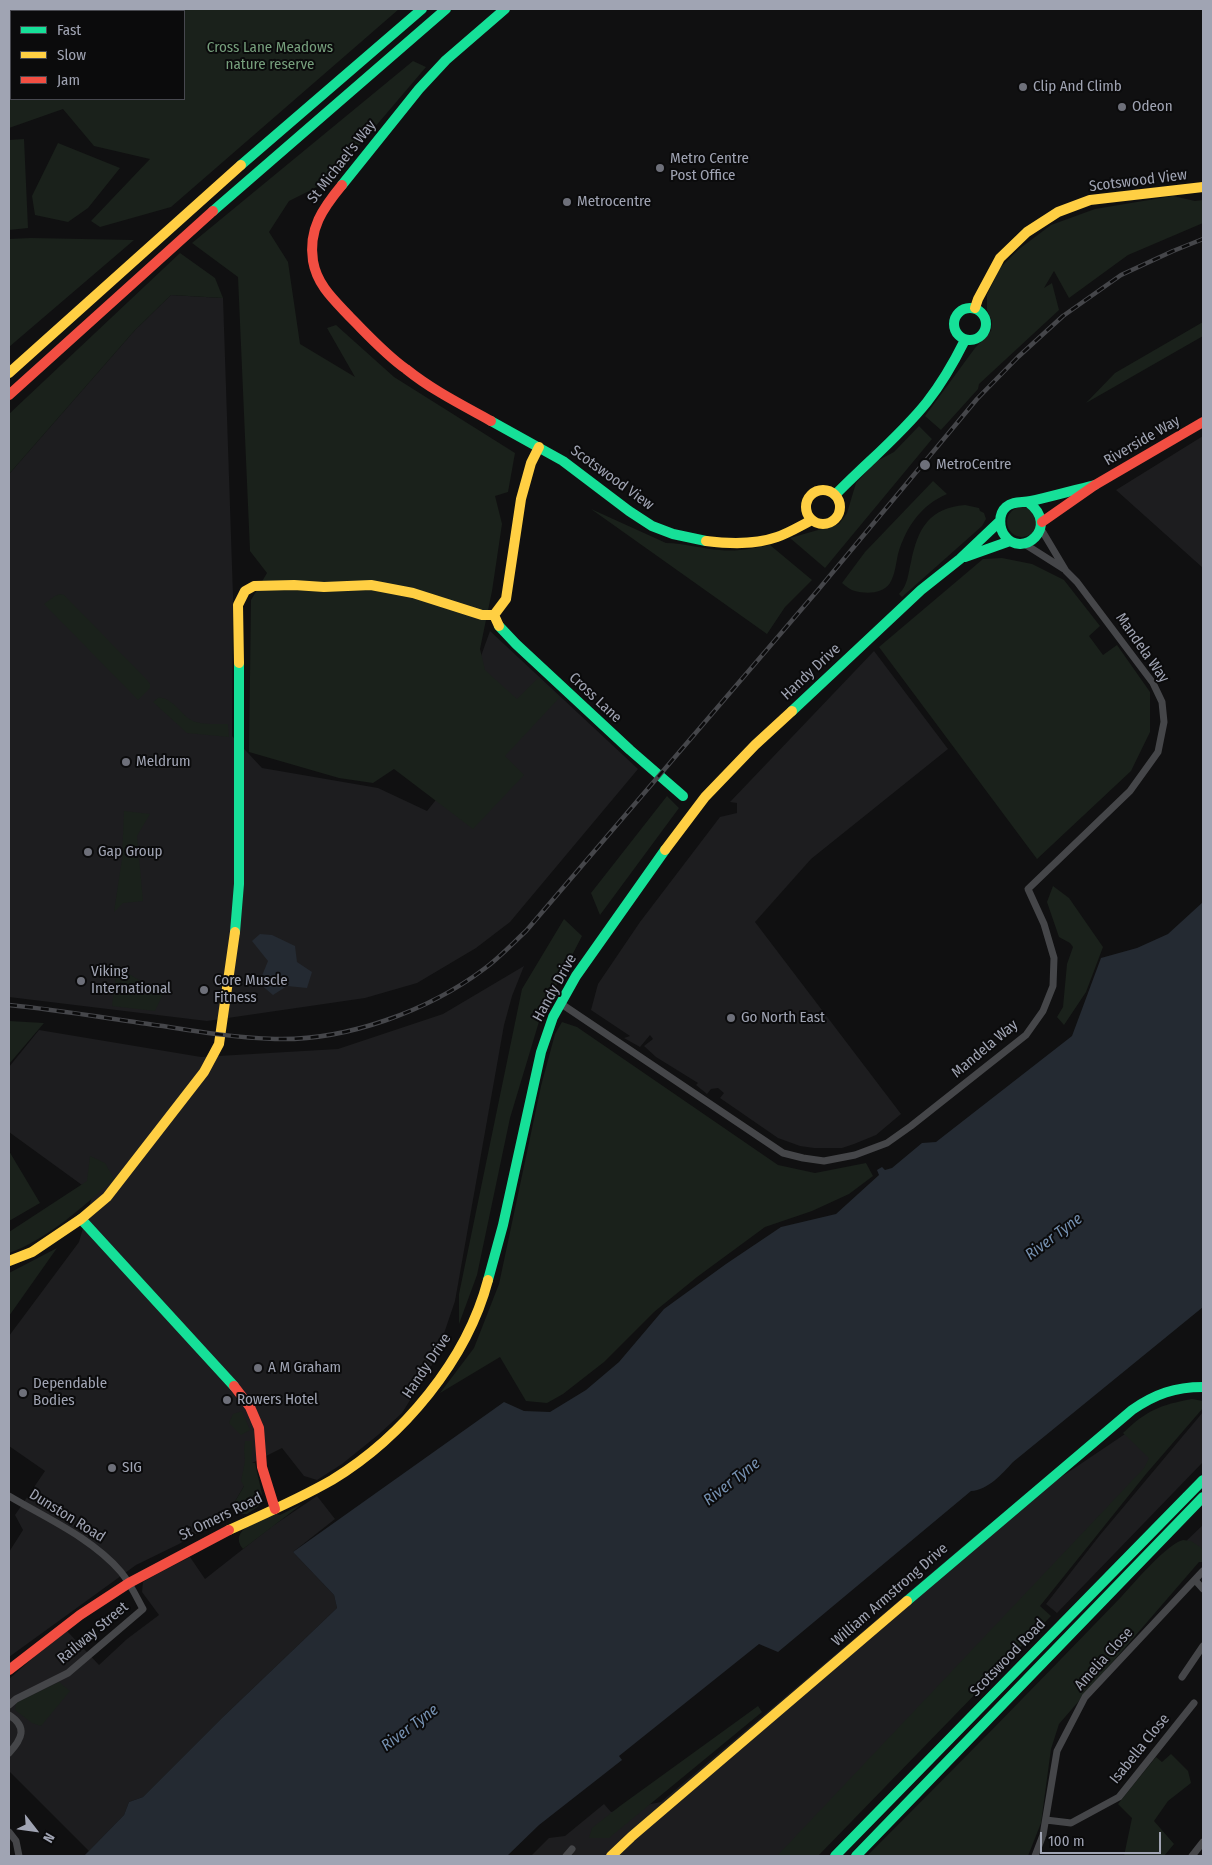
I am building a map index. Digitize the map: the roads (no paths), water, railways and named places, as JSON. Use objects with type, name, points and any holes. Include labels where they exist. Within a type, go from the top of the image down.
[{"type":"main road","points":[[9,373],[230,174],[422,9]]},
{"type":"main road","points":[[9,395],[228,198],[446,9]]},
{"type":"main road","name":"St Michael's Way","points":[[505,9],[446,60],[419,89],[328,201],[318,216],[312,252],[314,270],[325,290],[359,327],[396,362],[439,393],[539,447]]},
{"type":"main road","name":"Scotswood View","points":[[975,308],[1000,258],[1027,232],[1058,212],[1090,200],[1203,187]]},
{"type":"main road","points":[[975,308],[985,317],[985,332],[976,340],[965,340],[957,334],[954,321],[962,310],[975,308]]},
{"type":"main road","points":[[835,495],[852,476],[921,410],[948,373],[965,340]]},
{"type":"main road","name":"Riverside Way","points":[[1095,485],[1203,422]]},
{"type":"main road","points":[[9,1261],[32,1252],[81,1219],[107,1197],[204,1072],[219,1044],[233,951],[239,884],[240,719],[238,605],[245,591],[254,586],[294,584],[324,587],[371,585],[413,593],[482,615],[494,615],[506,599],[521,499],[531,463],[539,447]]},
{"type":"main road","name":"Scotswood View","points":[[539,447],[564,461],[611,499],[654,527],[697,539],[746,544],[783,535],[812,520]]},
{"type":"main road","points":[[1010,541],[1001,530],[999,522],[1000,515],[1010,504],[1020,501],[1028,502],[1095,485]]},
{"type":"main road","points":[[1041,525],[1095,485]]},
{"type":"main road","points":[[821,490],[835,495],[839,504],[837,516],[824,524],[812,520],[808,515],[806,507],[811,495],[821,490]]},
{"type":"main road","points":[[960,559],[1010,541],[1023,543],[1036,537],[1041,525],[1040,513],[1036,507],[1028,502]]},
{"type":"main road","points":[[960,559],[999,522]]},
{"type":"main road","name":"Handy Drive","points":[[275,1509],[333,1480],[378,1447],[417,1408],[453,1359],[478,1310],[490,1276],[536,1071],[547,1032],[560,1003],[576,976],[617,916],[705,797],[755,744],[921,590],[960,559]]},
{"type":"main road","name":"Cross Lane","points":[[494,615],[498,625],[516,644],[630,750],[683,796]]},
{"type":"main road","name":"St Omers Road","points":[[9,1670],[62,1628],[129,1583],[210,1538],[275,1509],[262,1467],[259,1428],[250,1407],[238,1390],[81,1219]]},
{"type":"main road","name":"William Armstrong Drive","points":[[611,1856],[770,1717],[1144,1400],[1170,1388],[1203,1387]]},
{"type":"main road","name":"Scotswood Road","points":[[835,1856],[1203,1480]]},
{"type":"main road","name":"Scotswood Road","points":[[856,1856],[1203,1497]]},
{"type":"street","name":"Mandela Way","points":[[560,1003],[782,1153],[824,1160],[856,1155],[887,1143],[912,1126],[1026,1035],[1043,1011],[1053,986],[1054,958],[1044,924],[1028,889],[1130,791],[1158,752],[1164,722],[1162,702],[1153,683],[1066,571],[1041,525]]},
{"type":"street","name":"Mandela Way","points":[[1023,543],[1066,571]]},
{"type":"street","name":"Dunston Road","points":[[9,1496],[81,1539],[116,1567],[129,1583]]},
{"type":"street","name":"Amelia Close","points":[[1035,1856],[1043,1835],[1057,1750],[1085,1697],[1203,1571]]},
{"type":"street","points":[[1195,1580],[1203,1589]]},
{"type":"street","name":"Railway Street","points":[[9,1705],[16,1699],[68,1673],[143,1609],[129,1583]]},
{"type":"street","points":[[1182,1677],[1203,1646]]},
{"type":"street","name":"Isabella Close","points":[[1046,1820],[1071,1823],[1119,1798],[1194,1703]]},
{"type":"street","points":[[9,1715],[18,1722],[21,1732],[18,1742],[9,1752]]},
{"type":"street","points":[[9,1832],[16,1841],[19,1856]]},
{"type":"street","points":[[1192,1856],[1203,1842]]},
{"type":"street","points":[[566,1856],[572,1849]]},
{"type":"water","name":"River Tyne","points":[[1203,902],[1203,1307],[1013,1462],[994,1481],[983,1488],[971,1491],[778,1652],[759,1644],[619,1756],[622,1760],[539,1825],[507,1856],[84,1856],[124,1815],[129,1802],[143,1797],[337,1608],[334,1595],[293,1552],[504,1402],[524,1411],[550,1412],[586,1390],[619,1362],[664,1309],[781,1227],[836,1214],[879,1175],[877,1170],[882,1167],[885,1170],[892,1168],[922,1143],[936,1142],[1072,1036],[1101,958],[1137,948],[1168,934]]},
{"type":"water","points":[[260,934],[272,935],[295,946],[297,962],[312,972],[307,988],[287,986],[273,995],[259,983],[268,961],[252,941]]},
{"type":"railway","points":[[9,1005],[233,1036],[275,1039],[302,1038],[358,1029],[385,1020],[438,998],[462,984],[490,965],[526,931],[818,590],[977,399],[1018,357],[1063,316],[1121,275],[1203,239]]},
{"type":"place","name":"Clip And Climb","points":[[1023,87]]},
{"type":"place","name":"Odeon","points":[[1122,107]]},
{"type":"place","name":"Metro Centre Post Office","points":[[660,168]]},
{"type":"place","name":"Metrocentre","points":[[567,202]]},
{"type":"place","name":"MetroCentre","points":[[925,465]]},
{"type":"place","name":"Meldrum","points":[[126,762]]},
{"type":"place","name":"Gap Group","points":[[88,852]]},
{"type":"place","name":"Viking International","points":[[81,981]]},
{"type":"place","name":"Core Muscle Fitness","points":[[204,990]]},
{"type":"place","name":"Go North East","points":[[731,1018]]},
{"type":"place","name":"A M Graham","points":[[258,1368]]},
{"type":"place","name":"Dependable Bodies","points":[[23,1393]]},
{"type":"place","name":"Rowers Hotel","points":[[227,1400]]},
{"type":"place","name":"SIG","points":[[112,1468]]},
{"type":"park label","name":"Cross Lane Meadows nature reserve","points":[[270,56]]}]
